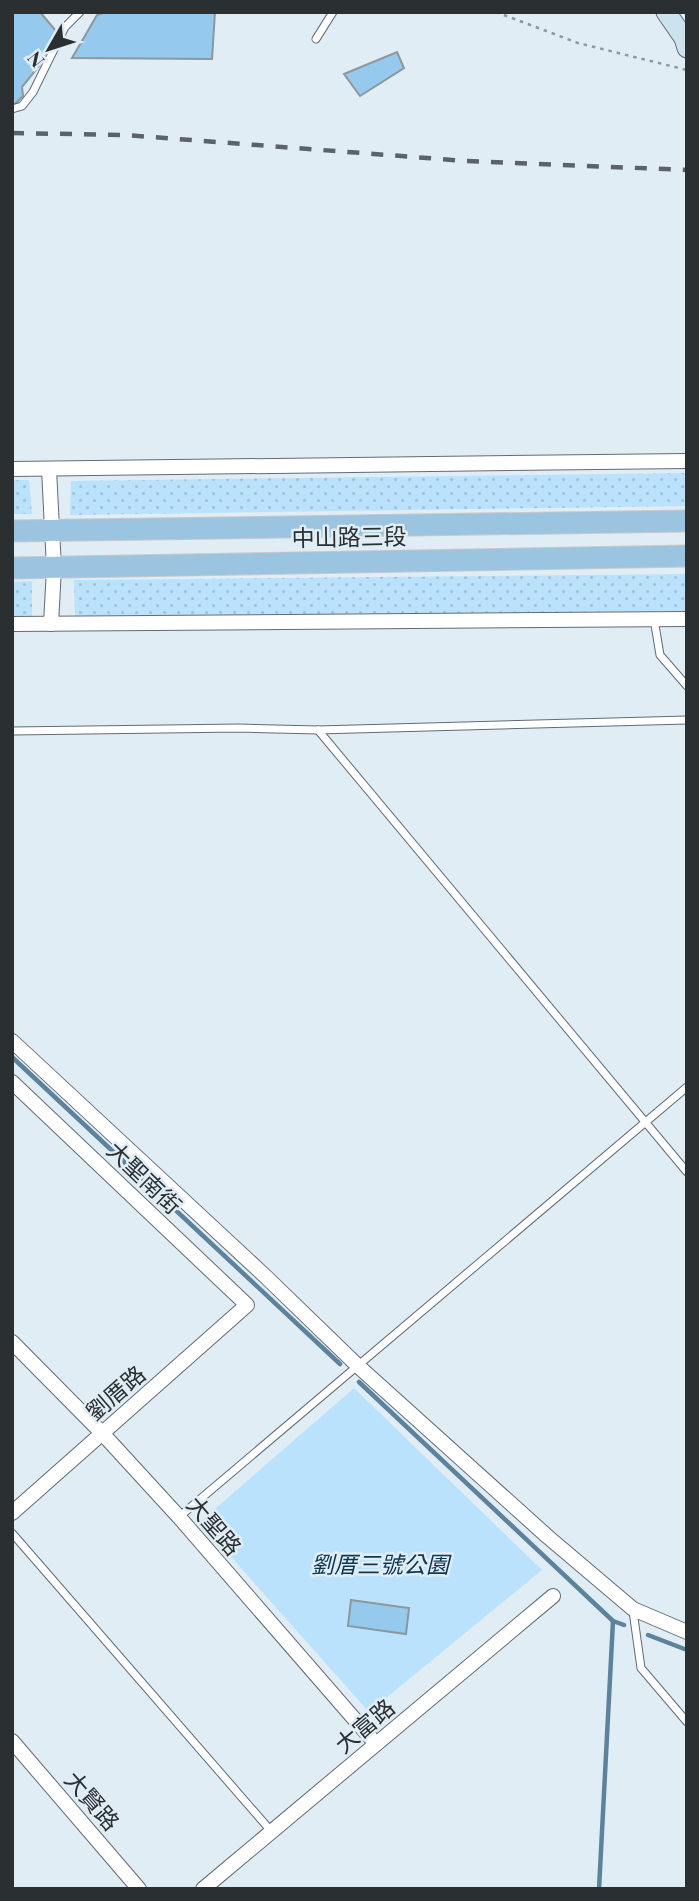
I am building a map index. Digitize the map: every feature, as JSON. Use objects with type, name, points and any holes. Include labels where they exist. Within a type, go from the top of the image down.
[{"type":"main road","name":"中山路三段","points":[[12,531],[687,521]]},
{"type":"main road","name":"中山路三段","points":[[12,568],[687,556]]},
{"type":"street","points":[[666,12],[684,38],[687,48]]},
{"type":"street","points":[[12,470],[687,461]]},
{"type":"street","points":[[49,469],[54,568],[51,624]]},
{"type":"street","points":[[12,624],[687,619]]},
{"type":"street","points":[[12,1041],[358,1366],[548,1537],[633,1609],[687,1632]]},
{"type":"street","name":"大聖南街","points":[[12,1082],[247,1305]]},
{"type":"street","name":"劉厝路","points":[[12,1513],[247,1305]]},
{"type":"street","name":"大聖路","points":[[12,1342],[102,1433],[179,1517],[376,1744]]},
{"type":"street","name":"大富路","points":[[203,1889],[553,1596]]},
{"type":"street","name":"大賢路","points":[[12,1741],[139,1889]]},
{"type":"lane","points":[[12,109],[23,106],[33,92],[65,27],[80,12]]},
{"type":"lane","points":[[316,39],[333,12]]},
{"type":"lane","points":[[654,619],[660,655],[687,686]]},
{"type":"lane","points":[[12,731],[239,728],[318,730],[687,720]]},
{"type":"lane","points":[[318,730],[687,1172]]},
{"type":"lane","points":[[179,1517],[687,1087]]},
{"type":"lane","points":[[12,1533],[272,1832]]},
{"type":"lane","points":[[633,1609],[641,1668],[687,1722]]},
{"type":"path","points":[[496,12],[578,43],[687,70]]},
{"type":"green space","points":[[687,473],[687,506],[70,515],[71,481]]},
{"type":"green space","points":[[12,480],[29,480],[32,514],[12,514]]},
{"type":"green space","points":[[687,574],[687,611],[75,616],[74,580]]},
{"type":"green space","points":[[32,581],[32,618],[12,618],[12,582]]},
{"type":"green space","name":"劉厝三號公園","points":[[354,1388],[542,1570],[369,1712],[200,1522]]},
{"type":"building","points":[[12,12],[40,12],[56,31],[39,66],[22,87],[23,96],[12,107]]},
{"type":"building","points":[[106,12],[215,12],[212,59],[72,58],[97,15]]},
{"type":"building","points":[[397,52],[404,68],[360,96],[344,74]]},
{"type":"building","points":[[351,1600],[409,1608],[406,1634],[348,1626]]},
{"type":"waterway","points":[[12,1057],[340,1364]]},
{"type":"waterway","points":[[359,1382],[613,1621],[624,1625]]},
{"type":"waterway","points":[[599,1889],[613,1621]]},
{"type":"waterway","points":[[648,1635],[687,1650]]},
{"type":"railway","points":[[12,133],[125,135],[466,161],[687,170]]}]
